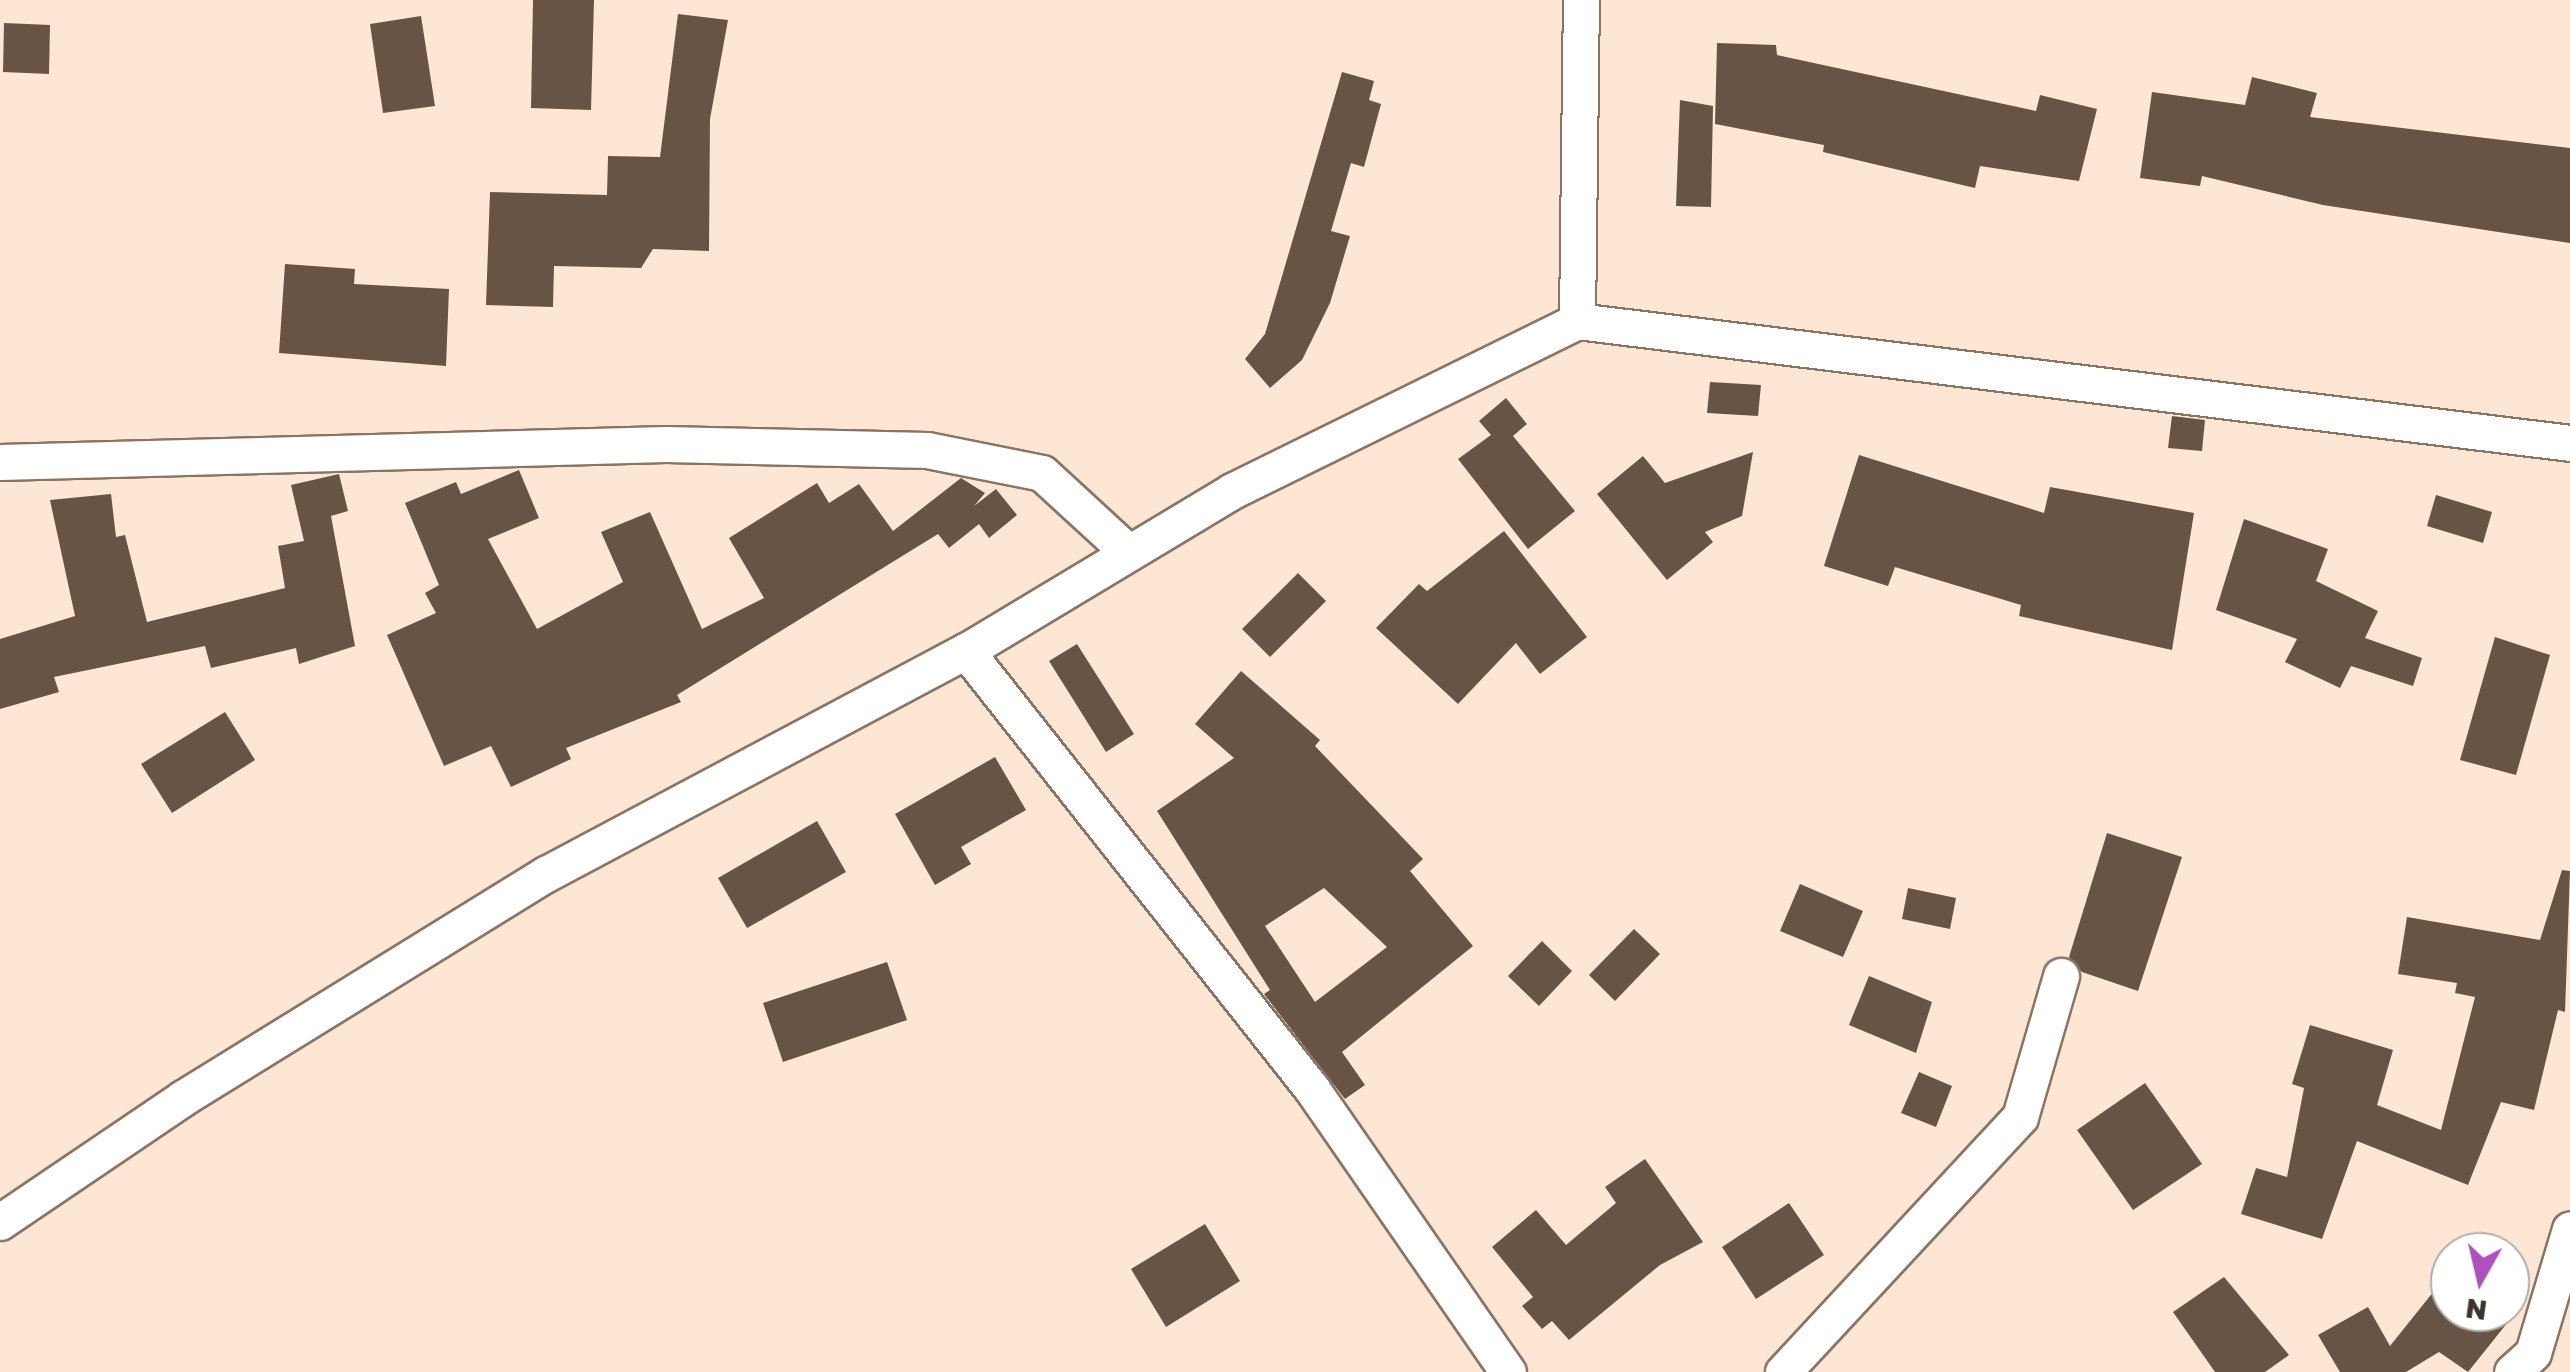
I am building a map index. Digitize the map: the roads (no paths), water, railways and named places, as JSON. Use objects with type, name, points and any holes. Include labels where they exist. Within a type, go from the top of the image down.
[{"type":"street","points":[[1577,321],[1581,0]]},
{"type":"street","points":[[0,1222],[183,1098],[546,874],[966,651],[1249,482],[1577,321],[2570,443]]},
{"type":"street","points":[[0,462],[666,444],[926,450],[1042,473],[1128,552]]},
{"type":"street","points":[[966,651],[1312,1090],[1508,1372]]},
{"type":"street","points":[[1783,1372],[2020,1117],[2061,976]]},
{"type":"street","points":[[2512,1372],[2533,1353],[2570,1230]]}]
